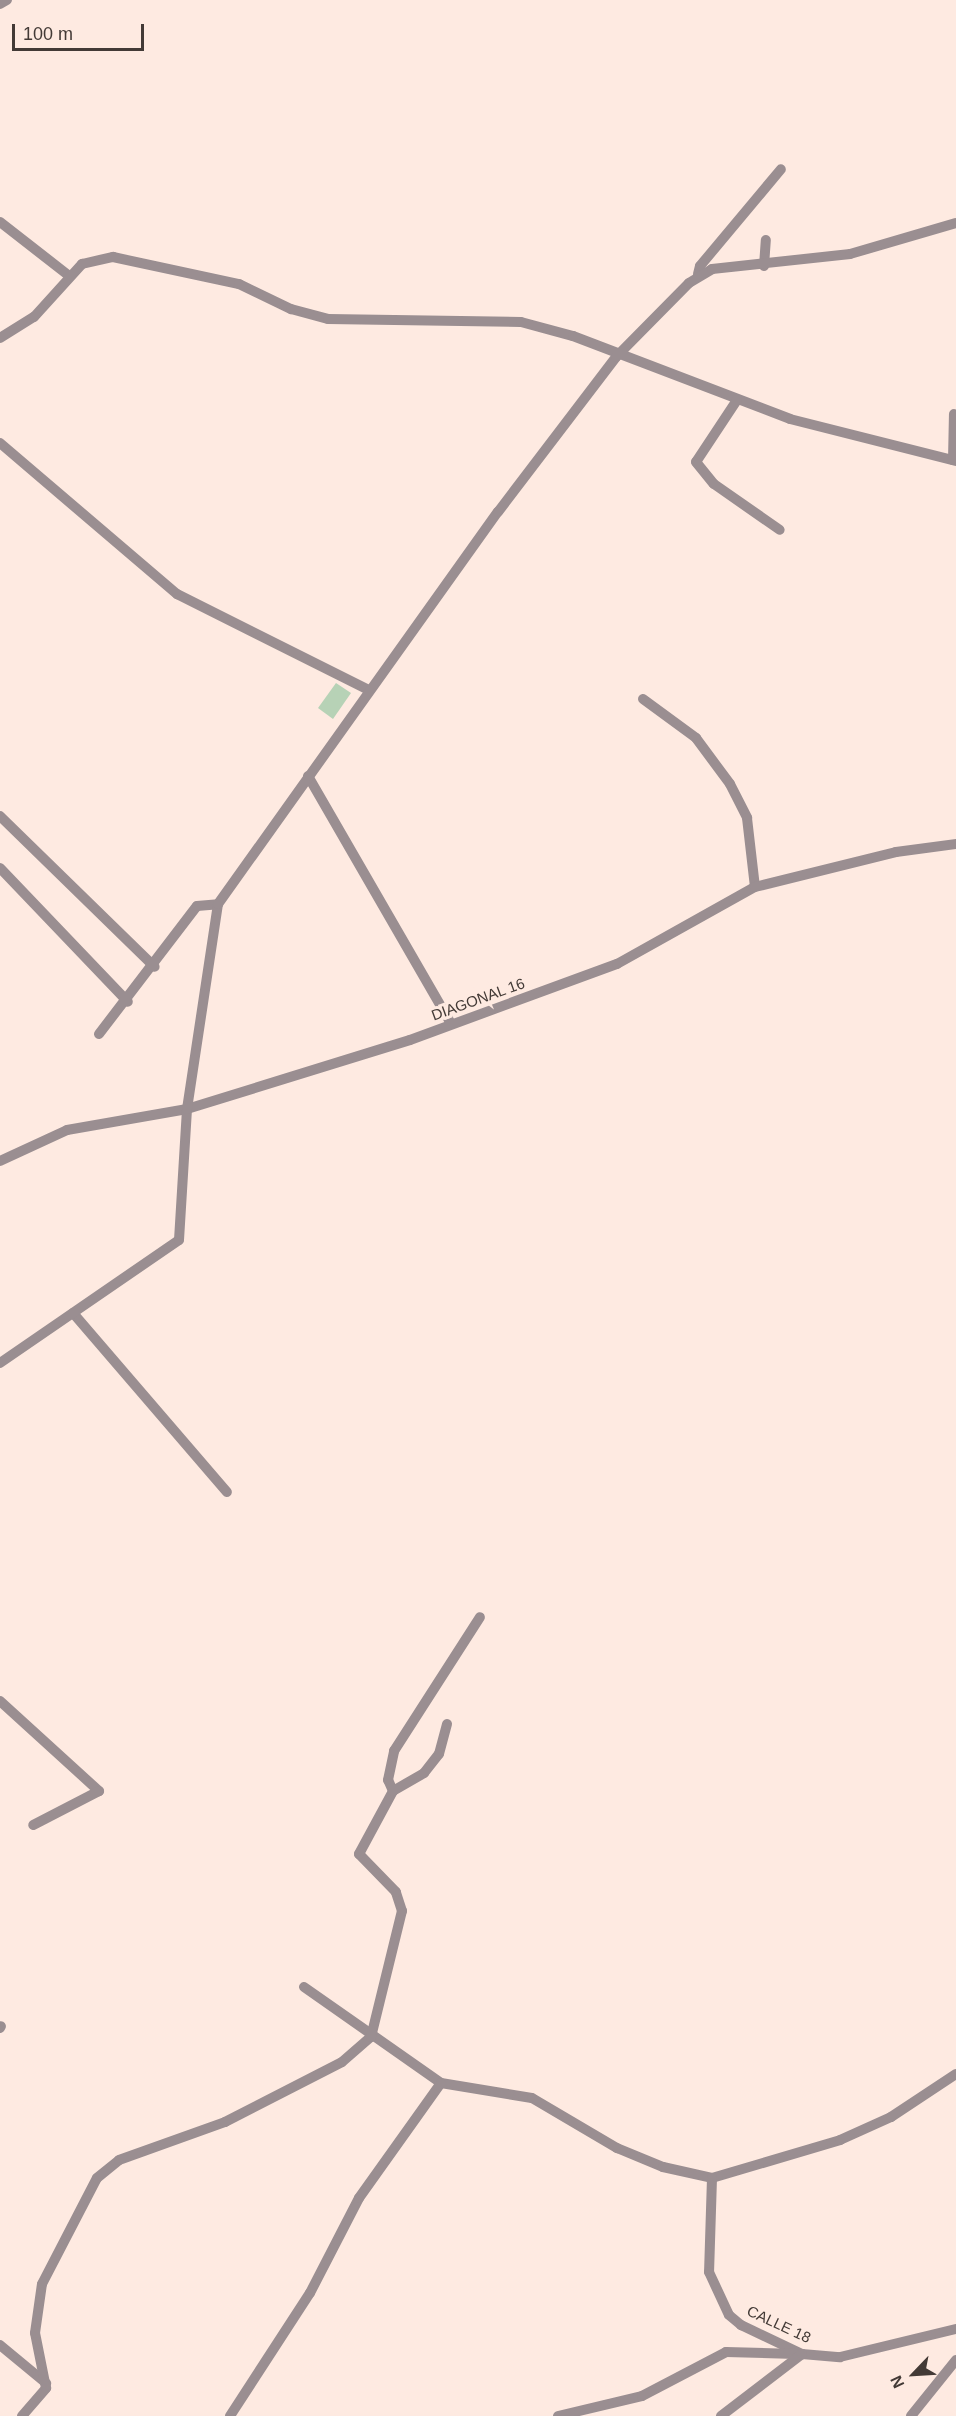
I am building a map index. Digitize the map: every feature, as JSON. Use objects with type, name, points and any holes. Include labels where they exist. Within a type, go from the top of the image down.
[{"type":"street","points":[[0,4],[7,0]]},
{"type":"street","points":[[0,1363],[179,1240],[187,1109],[218,904],[369,690],[616,357],[698,274],[700,266],[781,170]]},
{"type":"street","points":[[0,222],[68,275]]},
{"type":"street","points":[[698,274],[850,255],[956,223]]},
{"type":"street","points":[[764,266],[766,240]]},
{"type":"street","points":[[0,338],[34,317],[68,275],[82,264],[113,257],[239,284],[291,309],[328,319],[521,322],[573,336],[616,357],[790,419],[954,460],[954,414]]},
{"type":"street","points":[[737,400],[696,462],[714,484],[780,530]]},
{"type":"street","points":[[0,444],[177,594],[369,690]]},
{"type":"street","points":[[644,699],[696,738],[730,784],[747,818],[754,887]]},
{"type":"street","points":[[308,777],[451,1024]]},
{"type":"street","points":[[0,816],[155,967]]},
{"type":"street","name":"DIAGONAL 16","points":[[0,1161],[67,1130],[187,1109],[451,1024],[617,964],[754,887],[896,852],[956,844]]},
{"type":"street","points":[[0,868],[128,1002]]},
{"type":"street","points":[[99,1034],[155,967],[197,906],[218,904]]},
{"type":"street","points":[[73,1313],[227,1492]]},
{"type":"street","points":[[393,1791],[388,1780],[394,1750],[480,1617]]},
{"type":"street","points":[[0,1701],[99,1792],[33,1825]]},
{"type":"street","points":[[22,2416],[46,2384],[35,2333],[42,2284],[97,2178],[119,2160],[225,2122],[342,2062],[371,2037],[402,1911],[396,1892],[359,1854],[393,1791],[424,1773],[439,1754],[447,1724]]},
{"type":"street","points":[[304,1987],[371,2037],[441,2083],[532,2098],[617,2148],[663,2167],[712,2178],[840,2140],[891,2117],[956,2074]]},
{"type":"street","points":[[230,2416],[310,2294],[359,2198],[441,2083]]},
{"type":"street","name":"CALLE 18","points":[[712,2178],[709,2272],[722,2302],[741,2325],[802,2354],[866,2354],[956,2329]]},
{"type":"street","points":[[0,2345],[46,2384]]},
{"type":"street","points":[[558,2416],[636,2398],[726,2352],[802,2354]]},
{"type":"street","points":[[722,2416],[802,2354]]},
{"type":"street","points":[[911,2416],[956,2360]]},
{"type":"green space","points":[[336,683],[351,693],[333,719],[318,708]]}]
